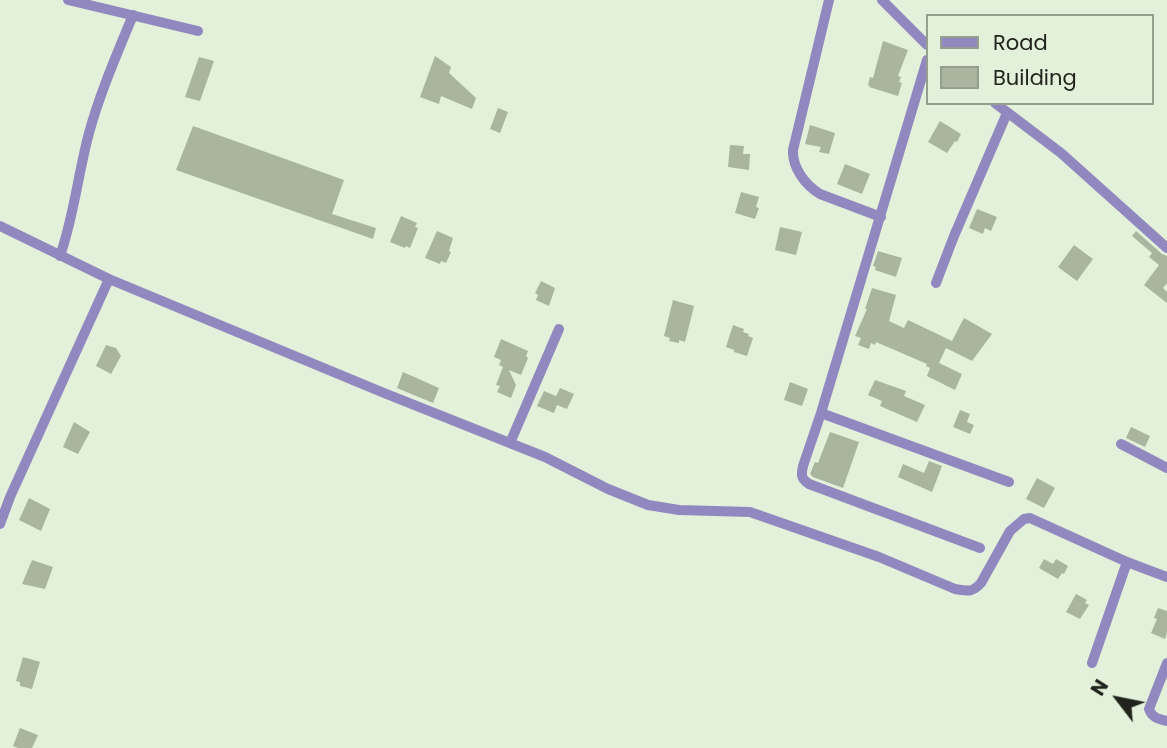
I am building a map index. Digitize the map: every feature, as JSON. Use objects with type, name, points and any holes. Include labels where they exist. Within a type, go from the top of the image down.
[{"type":"street","points":[[68,0],[198,31]]},
{"type":"street","points":[[829,0],[793,158],[803,179],[813,190],[881,217]]},
{"type":"street","points":[[882,0],[926,44]]},
{"type":"street","points":[[60,256],[69,232],[90,130],[133,15]]},
{"type":"street","points":[[926,63],[801,475],[804,481],[980,548]]},
{"type":"street","points":[[997,105],[1061,153],[1165,242]]},
{"type":"street","points":[[936,283],[1007,113]]},
{"type":"street","points":[[0,226],[109,279],[545,457],[608,489],[648,505],[679,510],[750,512],[879,557],[955,589],[968,591],[975,589],[1010,531],[1024,519],[1055,528],[1127,562],[1167,577]]},
{"type":"street","points":[[0,524],[109,279]]},
{"type":"street","points":[[510,443],[559,329]]},
{"type":"street","points":[[821,413],[1009,482]]},
{"type":"street","points":[[1121,444],[1167,468]]},
{"type":"street","points":[[1092,663],[1127,562]]},
{"type":"street","points":[[1167,663],[1149,709],[1156,718],[1167,721]]},
{"type":"building","points":[[883,41],[908,50],[898,76],[901,77],[899,82],[902,83],[898,96],[868,85],[870,77],[873,78]]},
{"type":"building","points":[[435,56],[451,67],[449,73],[476,98],[472,109],[441,96],[439,104],[420,97]]},
{"type":"building","points":[[199,57],[214,61],[200,101],[185,97]]},
{"type":"building","points":[[498,108],[508,112],[500,133],[490,129]]},
{"type":"building","points":[[940,121],[961,134],[947,153],[928,142]]},
{"type":"building","points":[[810,125],[835,133],[829,154],[819,152],[821,147],[805,144]]},
{"type":"building","points":[[193,126],[344,180],[332,214],[376,228],[373,239],[176,170]]},
{"type":"building","points":[[730,145],[744,146],[743,154],[750,154],[749,170],[728,167]]},
{"type":"building","points":[[845,164],[870,174],[862,194],[837,184]]},
{"type":"building","points":[[741,192],[759,197],[755,219],[735,213]]},
{"type":"building","points":[[977,209],[997,217],[991,231],[985,228],[983,234],[969,228]]},
{"type":"building","points":[[401,216],[417,223],[415,227],[418,228],[410,248],[390,242]]},
{"type":"building","points":[[780,227],[802,232],[796,255],[775,250]]},
{"type":"building","points":[[437,231],[453,238],[446,263],[441,261],[440,264],[425,258]]},
{"type":"building","points":[[1136,231],[1167,256],[1167,283],[1163,288],[1167,292],[1167,303],[1144,285],[1159,265],[1149,257],[1152,253],[1132,236]]},
{"type":"building","points":[[1074,245],[1093,259],[1077,281],[1058,267]]},
{"type":"building","points":[[878,251],[902,258],[896,277],[875,270],[876,267],[873,266]]},
{"type":"building","points":[[541,281],[555,288],[549,306],[536,300],[538,295],[535,293]]},
{"type":"building","points":[[872,288],[896,295],[889,321],[904,328],[908,320],[952,341],[964,318],[992,334],[972,361],[946,348],[939,363],[962,374],[955,390],[927,376],[930,368],[927,364],[876,342],[875,345],[871,343],[869,349],[858,345],[861,338],[855,336],[867,309]]},
{"type":"building","points":[[673,300],[694,306],[685,342],[669,341],[670,338],[664,336]]},
{"type":"building","points":[[733,325],[744,329],[743,332],[753,338],[747,356],[726,347]]},
{"type":"building","points":[[501,339],[528,351],[521,375],[509,370],[516,385],[511,398],[497,392],[500,386],[496,385],[503,367],[499,365],[501,360],[494,357]]},
{"type":"building","points":[[106,345],[116,348],[121,356],[111,374],[96,366]]},
{"type":"building","points":[[403,372],[439,388],[433,403],[397,388]]},
{"type":"building","points":[[875,380],[906,391],[904,396],[925,405],[917,422],[880,406],[882,401],[868,395]]},
{"type":"building","points":[[790,382],[808,389],[802,406],[784,400]]},
{"type":"building","points":[[560,388],[574,394],[567,409],[557,405],[554,413],[537,406],[544,391],[556,396]]},
{"type":"building","points":[[960,410],[970,414],[967,422],[974,425],[970,434],[953,427]]},
{"type":"building","points":[[74,422],[90,432],[78,454],[63,447]]},
{"type":"building","points":[[1131,427],[1150,436],[1145,447],[1126,438]]},
{"type":"building","points":[[830,432],[859,442],[843,488],[810,474],[815,462],[818,463]]},
{"type":"building","points":[[929,461],[942,466],[932,492],[898,477],[903,464],[924,473]]},
{"type":"building","points":[[1037,478],[1055,488],[1044,508],[1026,499]]},
{"type":"building","points":[[29,498],[50,509],[41,531],[19,520]]},
{"type":"building","points":[[1044,559],[1053,564],[1056,559],[1068,566],[1064,574],[1058,579],[1039,568]]},
{"type":"building","points":[[32,560],[53,567],[45,589],[22,584]]},
{"type":"building","points":[[1076,594],[1087,600],[1085,603],[1089,605],[1080,619],[1066,612]]},
{"type":"building","points":[[1158,608],[1167,611],[1165,639],[1151,633]]},
{"type":"building","points":[[23,657],[40,662],[32,689],[20,686],[20,682],[16,681]]},
{"type":"building","points":[[20,728],[38,735],[32,748],[13,746]]}]
